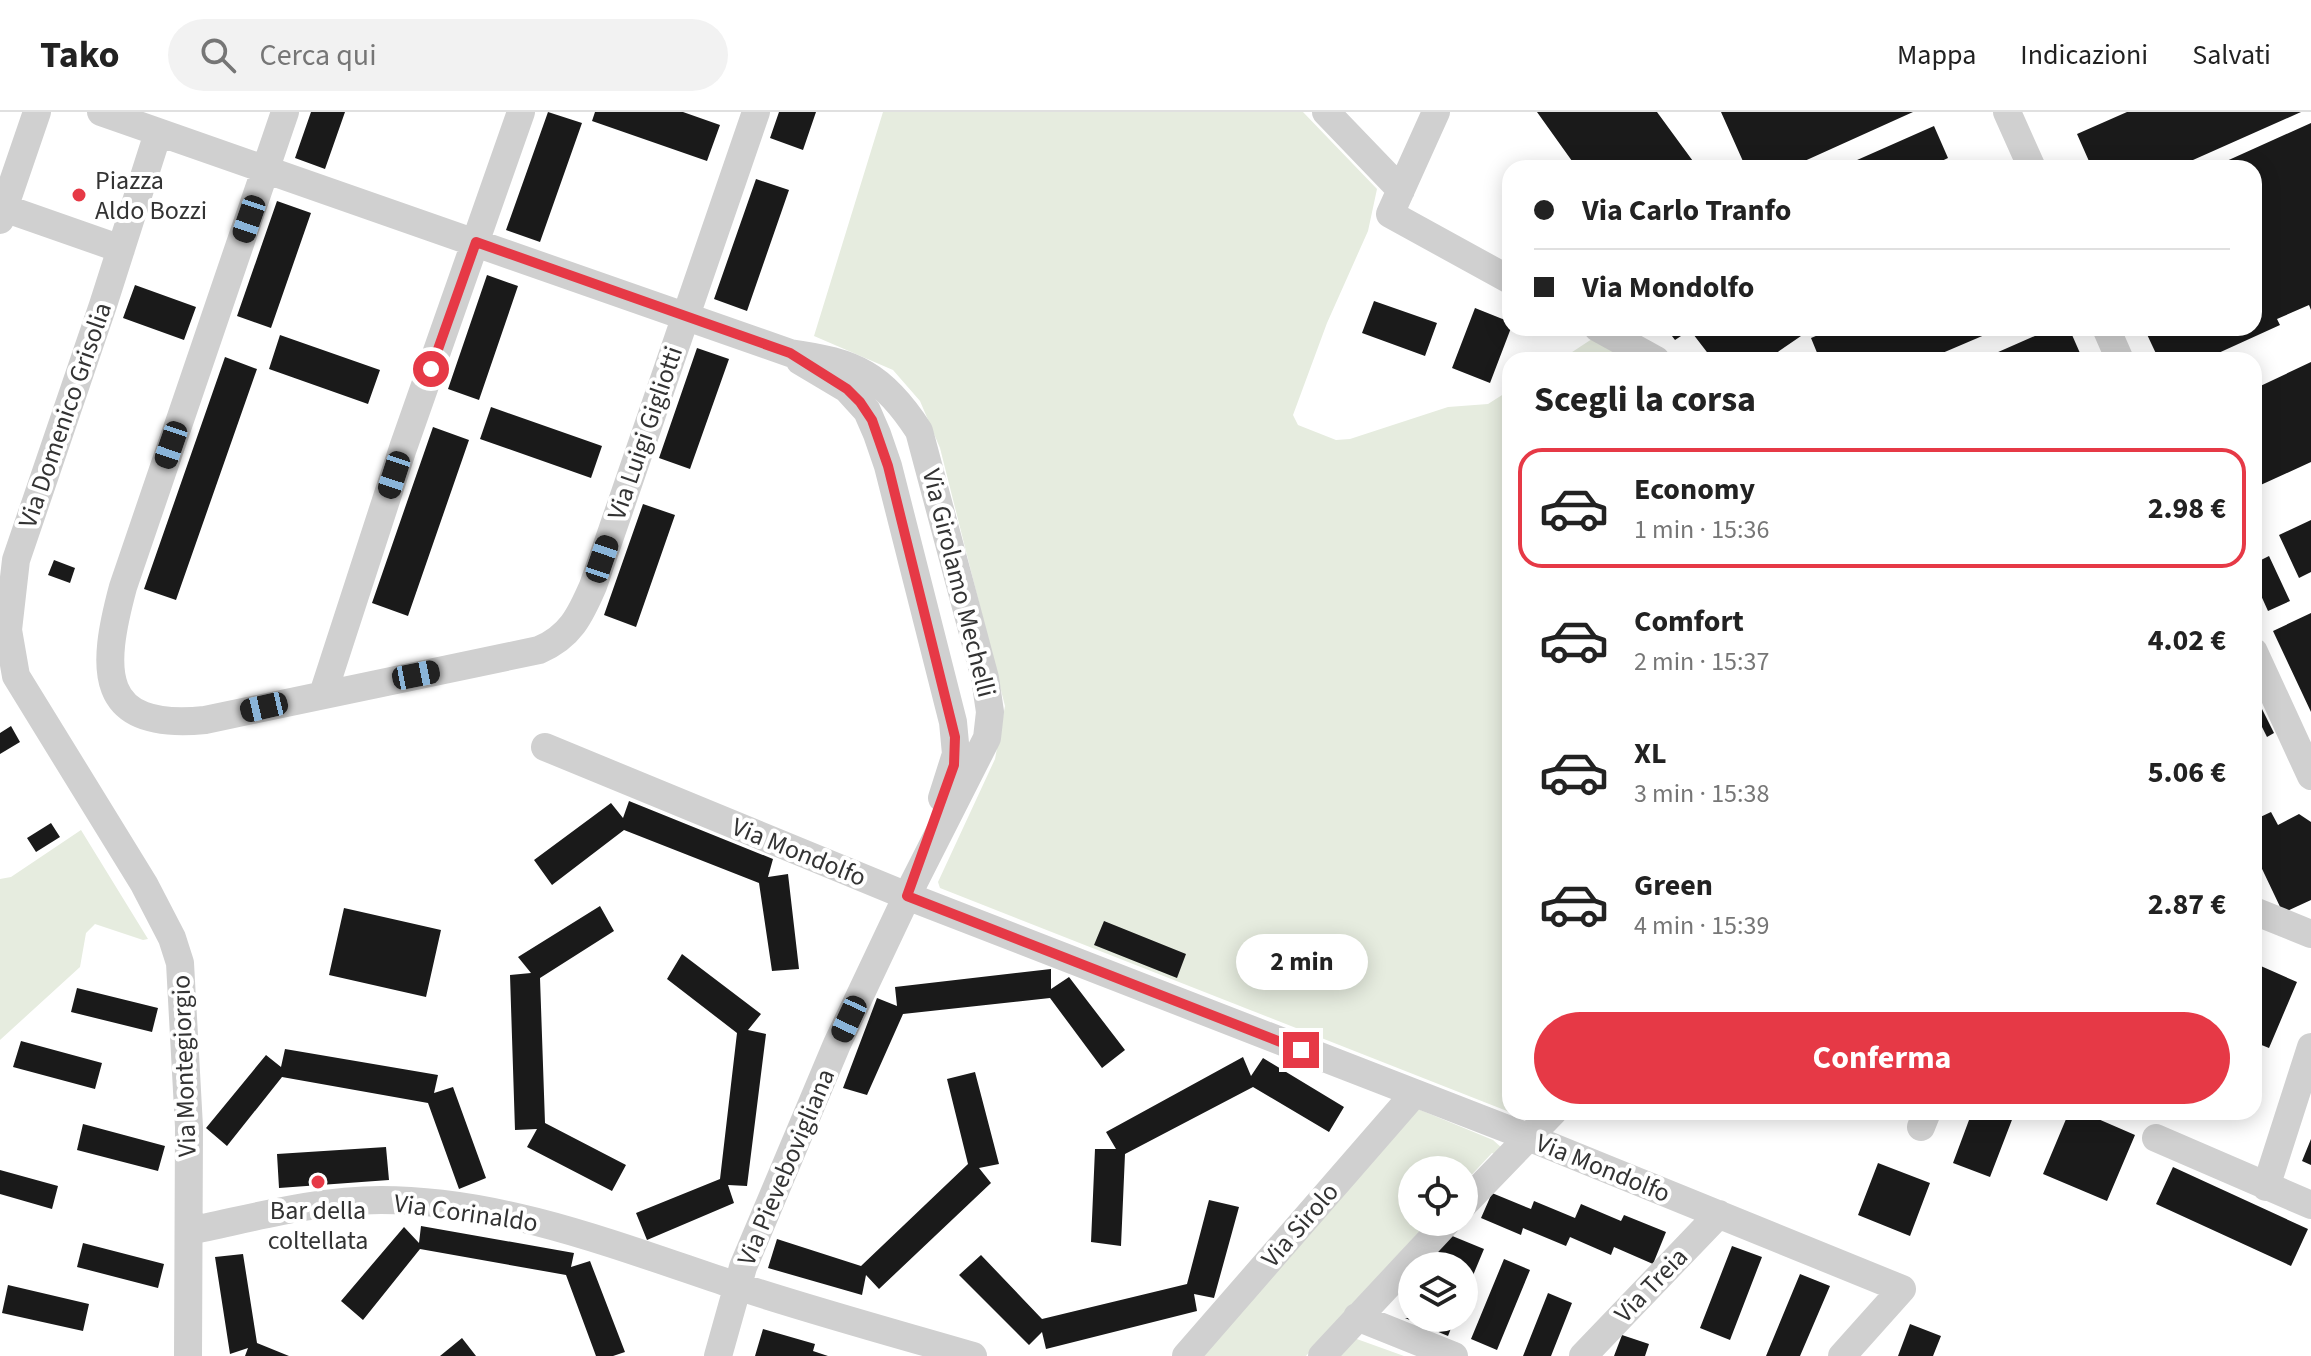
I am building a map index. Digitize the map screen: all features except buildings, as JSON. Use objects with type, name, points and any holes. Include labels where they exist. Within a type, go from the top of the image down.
[{"type":"street","points":[[37,112],[2,214],[121,249],[158,133],[101,112]]},
{"type":"street","name":"Via Luigi Gigliotti","points":[[285,112],[123,587],[109,642],[109,669],[115,687],[127,704],[143,716],[161,722],[205,720],[539,650],[565,636],[578,621],[593,586],[756,112]]},
{"type":"street","points":[[323,694],[403,448],[521,112]]},
{"type":"street","points":[[1326,112],[1401,190]]},
{"type":"street","points":[[1436,112],[1390,214],[1502,276]]},
{"type":"street","points":[[2007,112],[2028,160]]},
{"type":"street","name":"Via Girolamo Mechelli","points":[[158,133],[790,353],[843,362],[863,372],[901,403],[924,443],[985,678],[990,712],[987,738],[907,896]]},
{"type":"street","name":"Via Domenico Grisolia","points":[[8,675],[8,620],[16,560],[121,249]]},
{"type":"street","points":[[1612,336],[1642,352]]},
{"type":"street","name":"Via Girolamo Mechelli","points":[[790,353],[847,389],[872,420],[888,466],[953,722],[956,746],[954,765],[907,896]]},
{"type":"street","points":[[2262,669],[2311,776]]},
{"type":"street","name":"Via Montegiorgio","points":[[8,675],[144,884],[180,963],[189,1231],[188,1356]]},
{"type":"street","name":"Via Mondolfo","points":[[545,747],[907,896],[1528,1137],[1902,1289],[1842,1356]]},
{"type":"street","name":"Via Pievebovigliana","points":[[718,1356],[737,1285],[776,1186],[837,1044],[907,896]]},
{"type":"street","points":[[2262,914],[2311,934]]},
{"type":"street","points":[[2266,1187],[2311,1047]]},
{"type":"street","name":"Via Sirolo","points":[[1186,1356],[1414,1094]]},
{"type":"street","points":[[1478,1189],[1545,1120]]},
{"type":"street","points":[[2156,1138],[2311,1205]]},
{"type":"street","name":"Via Corinaldo","points":[[189,1231],[331,1203],[378,1200],[422,1203],[568,1229],[737,1285],[973,1356]]},
{"type":"street","name":"Via Treia","points":[[1583,1356],[1719,1214]]},
{"type":"street","points":[[1322,1356],[1434,1236]]},
{"type":"street","points":[[1357,1317],[1454,1356]]},
{"type":"shaded area","points":[[883,112],[1303,112],[1377,189],[1368,231],[1327,323],[1293,415],[1298,425],[1336,440],[1350,439],[1448,407],[1488,404],[1502,395],[1502,1109],[940,888],[938,882],[995,759],[1005,706],[940,448],[920,401],[893,370],[814,336]]},
{"type":"shaded area","points":[[1595,337],[1618,352],[1572,352]]},
{"type":"shaded area","points":[[81,830],[148,939],[95,924],[86,933],[80,967],[0,1040],[0,879],[11,877]]},
{"type":"shaded area","points":[[1413,1107],[1493,1140],[1502,1148],[1496,1155],[1492,1153],[1478,1168],[1478,1156],[1398,1156],[1398,1236],[1415,1236],[1306,1356],[1201,1356]]},
{"type":"shaded area","points":[[1354,1338],[1404,1356],[1336,1356]]},
{"type":"place","name":"Piazza Aldo Bozzi","points":[[79,195]]},
{"type":"place","name":"Bar della coltellata","points":[[318,1182]]},
{"type":"route","points":[[431,369],[476,242],[790,353],[847,389],[872,420],[888,466],[955,737],[954,765],[907,896],[1301,1050]]}]
